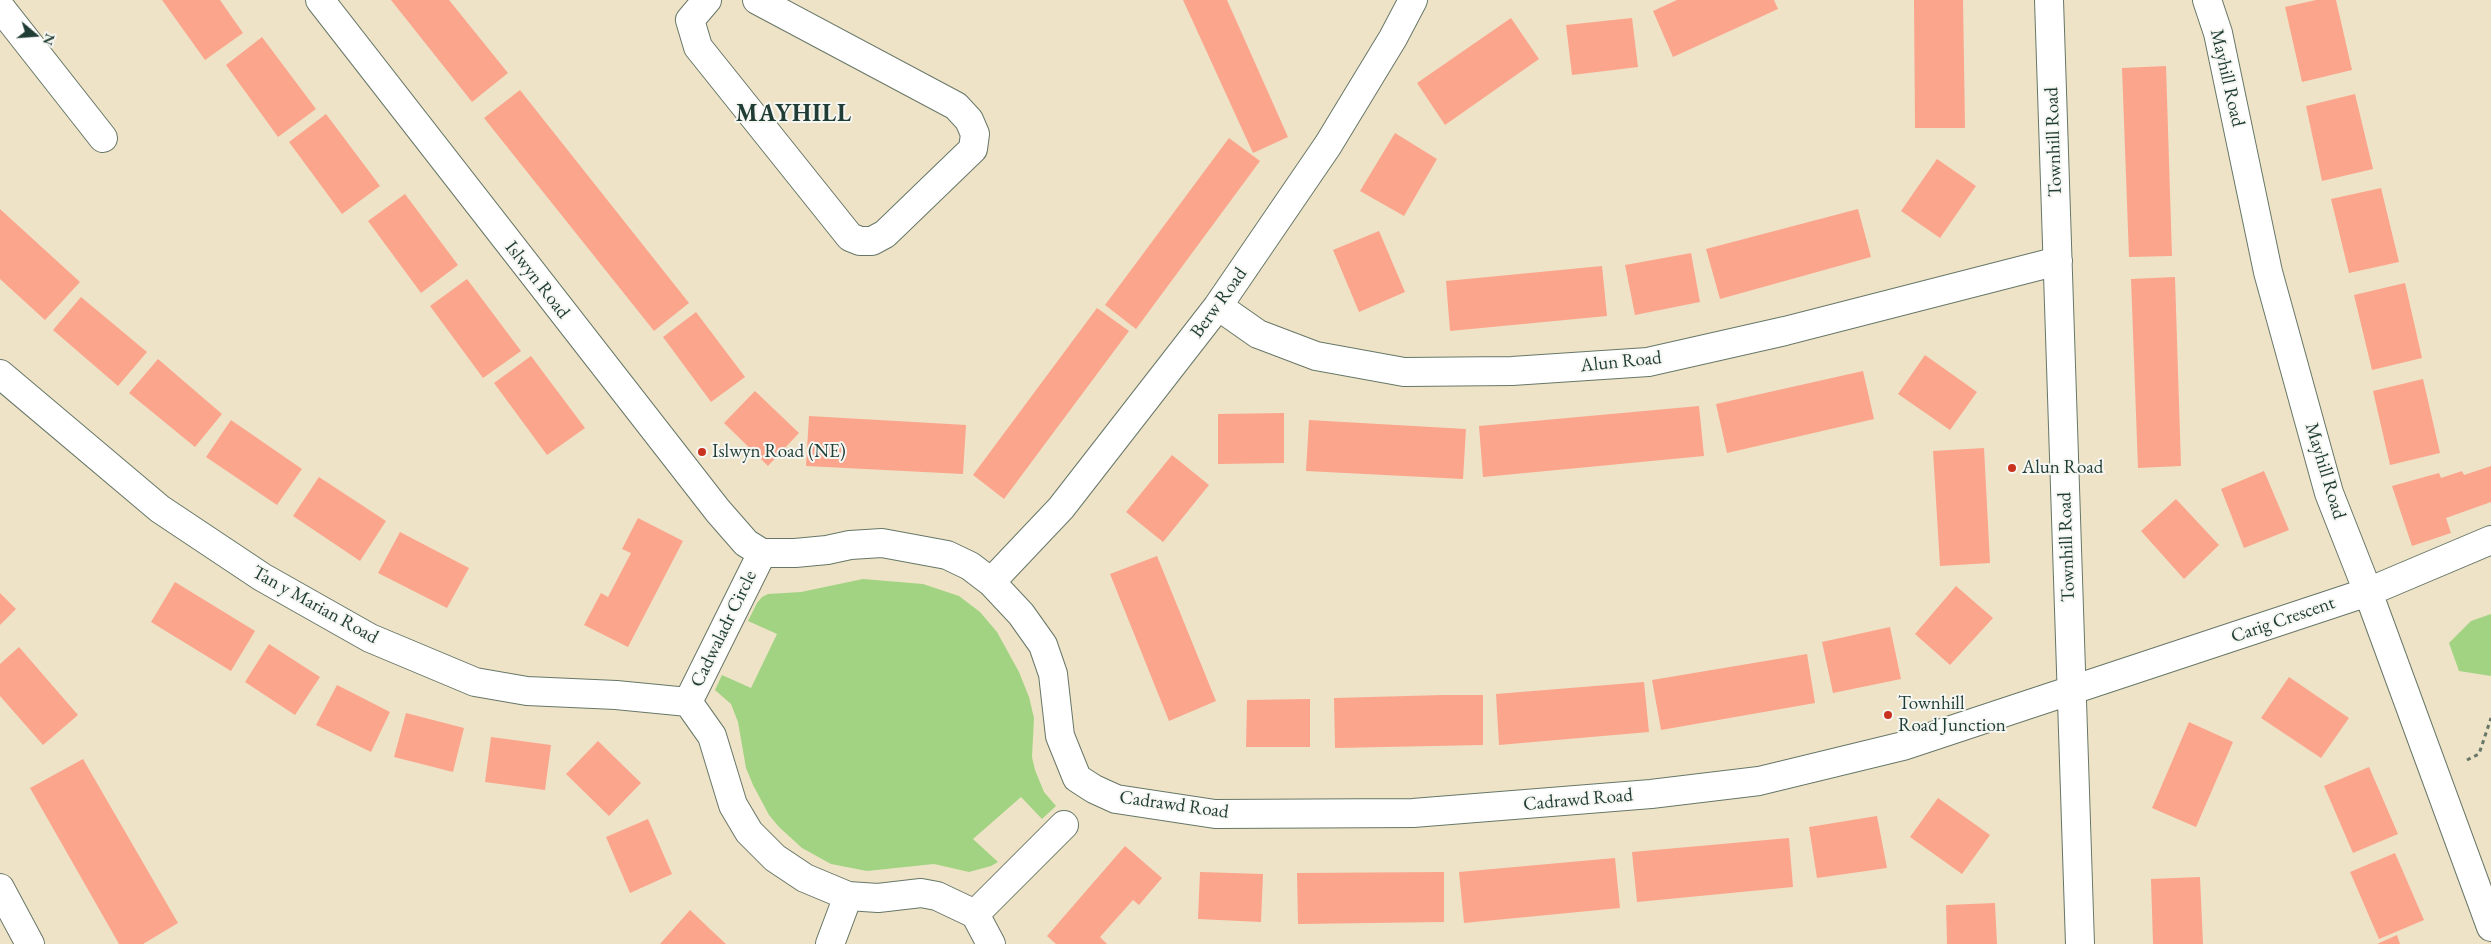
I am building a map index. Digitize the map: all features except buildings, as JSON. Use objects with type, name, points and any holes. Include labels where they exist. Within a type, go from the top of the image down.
[{"type":"street","name":"Islwyn Road","points":[[320,0],[707,497],[746,543],[762,553]]},
{"type":"street","points":[[703,1],[690,20],[698,47],[850,237],[860,241],[872,241],[885,234],[973,149],[975,134],[969,120],[956,106],[757,0]]},
{"type":"street","name":"Berw Road","points":[[991,582],[1061,508],[1218,306],[1328,145],[1393,38],[1413,0]]},
{"type":"street","name":"Townhill Road","points":[[2049,0],[2080,944]]},
{"type":"street","name":"Mayhill Road","points":[[2207,0],[2218,33],[2268,272],[2329,493],[2368,592],[2491,927]]},
{"type":"street","points":[[0,7],[103,138]]},
{"type":"street","name":"Alun Road","points":[[1218,306],[1258,334],[1316,356],[1404,372],[1512,371],[1648,362],[1785,331],[2058,261]]},
{"type":"street","name":"Tan y Marian Road","points":[[0,374],[160,509],[262,577],[370,638],[475,682],[527,691],[616,695],[688,702]]},
{"type":"street","name":"Carig Crescent","points":[[2071,689],[2368,592],[2491,540]]},
{"type":"street","name":"Cadwaladr Circle","points":[[974,914],[937,896],[921,893],[878,898],[848,896],[805,878],[775,858],[749,832],[733,805],[712,736],[688,702],[762,553],[795,553],[827,550],[850,544],[882,543],[946,555],[970,566],[991,582],[1021,614],[1043,645],[1053,674],[1060,736],[1077,778]]},
{"type":"street","name":"Cadrawd Road","points":[[1077,778],[1094,789],[1116,799],[1215,814],[1413,813],[1651,794],[1759,781],[1903,746],[2011,712],[2071,689]]},
{"type":"street","points":[[991,944],[974,914],[1064,825]]},
{"type":"street","points":[[0,888],[30,944]]},
{"type":"street","points":[[830,944],[848,896]]},
{"type":"path","points":[[2435,775],[2479,754],[2491,718]]},
{"type":"green space","points":[[863,579],[923,584],[959,596],[980,612],[997,632],[1019,672],[1029,697],[1034,718],[1032,757],[1035,770],[1044,792],[1056,806],[1042,819],[1021,797],[973,839],[998,862],[991,866],[969,872],[934,864],[867,871],[831,864],[802,848],[779,827],[769,815],[753,785],[746,768],[738,722],[731,704],[715,690],[722,675],[751,688],[777,634],[748,621],[757,603],[768,594],[801,592]]},
{"type":"green space","points":[[2491,614],[2491,676],[2459,671],[2449,643],[2471,621]]},
{"type":"place","name":"Islwyn Road (NE)","points":[[702,452]]},
{"type":"place","name":"Alun Road","points":[[2012,468]]},
{"type":"place","name":"Townhill Road Junction","points":[[1888,715]]},
{"type":"district","name":"MAYHILL","points":[[794,114]]}]
